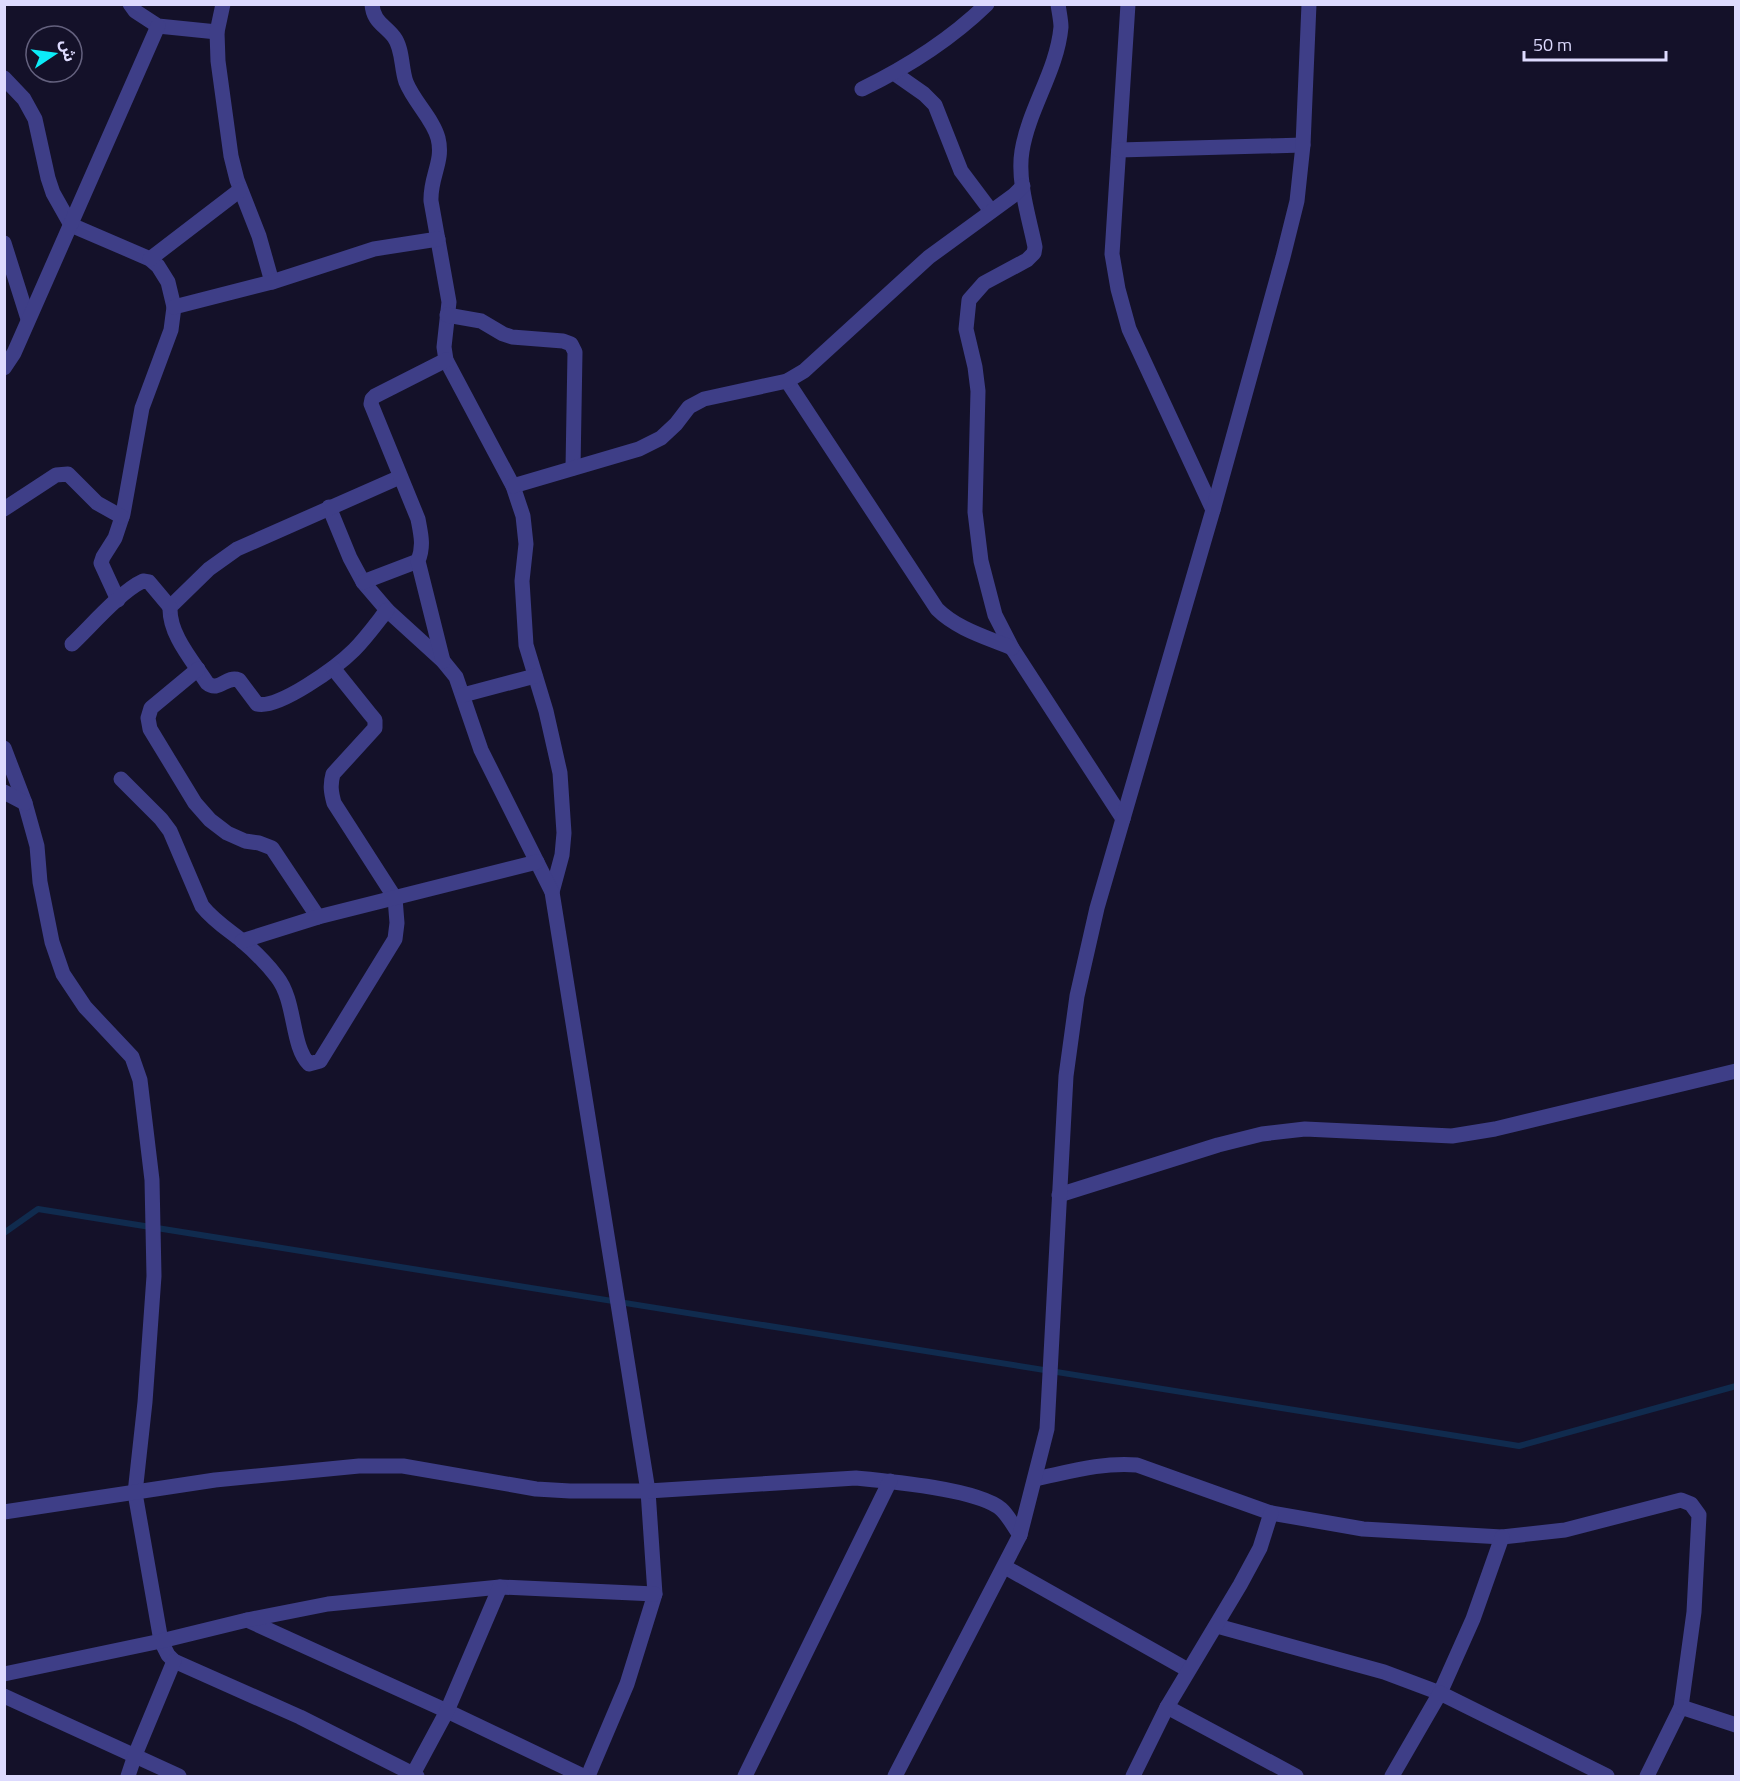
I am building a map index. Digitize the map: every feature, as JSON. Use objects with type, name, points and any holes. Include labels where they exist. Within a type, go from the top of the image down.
[{"type":"street","points":[[130,4],[135,11],[158,26],[217,32]]},
{"type":"street","points":[[223,4],[217,32],[231,156],[240,190],[259,236],[272,282]]},
{"type":"street","points":[[372,4],[372,12],[376,21],[394,36],[398,44],[405,79],[412,95],[437,135],[440,158],[430,186],[430,201],[448,290],[449,302],[444,347],[446,360],[513,486],[524,525],[526,544],[522,581],[526,645],[546,711],[560,773],[564,833],[562,855],[552,892]]},
{"type":"street","points":[[862,89],[894,73],[950,36],[987,4]]},
{"type":"street","points":[[1058,4],[1061,26],[1055,54],[1027,129],[1021,153],[1023,186],[1035,247],[1034,253],[1027,260],[984,283],[969,300],[966,329],[978,391],[975,512],[981,561],[995,615],[1012,648],[1123,819]]},
{"type":"street","points":[[1128,4],[1112,254],[1118,289],[1129,329],[1213,510]]},
{"type":"street","points":[[895,1776],[956,1655],[1005,1568],[1020,1535],[1047,1429],[1066,1076],[1077,996],[1097,908],[1213,510],[1283,257],[1296,201],[1303,145],[1309,4]]},
{"type":"street","points":[[4,368],[14,352],[158,26]]},
{"type":"street","points":[[894,73],[924,94],[935,105],[961,171],[991,212]]},
{"type":"street","points":[[4,78],[24,99],[35,119],[53,193],[71,225],[150,259],[159,266],[168,282],[174,307],[171,330],[142,408],[122,518],[115,538],[101,563],[118,600]]},
{"type":"street","points":[[1119,150],[1303,145]]},
{"type":"street","points":[[513,486],[639,449],[661,438],[689,407],[704,399],[787,381],[804,370],[929,257],[1023,186]]},
{"type":"street","points":[[150,259],[240,190]]},
{"type":"street","points":[[174,307],[272,282],[374,249],[438,239]]},
{"type":"street","points":[[4,243],[28,319]]},
{"type":"street","points":[[447,315],[481,321],[502,334],[512,337],[563,341],[572,344],[575,352],[573,468]]},
{"type":"street","points":[[443,661],[418,561],[422,550],[422,539],[418,519],[372,399],[446,360]]},
{"type":"street","points":[[787,381],[937,609],[948,620],[961,627],[1012,648]]},
{"type":"street","points":[[4,509],[56,475],[63,473],[68,474],[97,503],[122,518]]},
{"type":"street","points":[[170,607],[209,568],[237,549],[400,477]]},
{"type":"street","points":[[330,507],[350,558],[363,582],[387,610],[443,661],[456,677],[481,750],[552,892],[648,1491],[655,1594],[627,1684],[588,1776]]},
{"type":"street","points":[[363,582],[418,561]]},
{"type":"street","points":[[72,644],[137,584],[143,581],[149,582],[170,607],[172,628],[211,687],[217,687],[234,678],[239,680],[257,704],[263,706],[280,701],[333,668],[354,650],[387,610]]},
{"type":"street","points":[[121,779],[170,831],[202,906],[210,917],[242,941],[278,978],[286,993],[302,1057],[309,1064],[320,1061],[395,939],[398,922],[395,898],[334,803],[330,782],[333,774],[375,728],[375,720],[333,668]]},
{"type":"street","points":[[198,669],[151,708],[148,718],[150,729],[195,803],[210,820],[227,833],[245,841],[272,848],[318,917]]},
{"type":"street","points":[[463,695],[535,676]]},
{"type":"street","points":[[4,748],[25,803],[37,846],[40,882],[52,942],[63,974],[85,1007],[132,1057],[140,1080],[152,1180],[154,1276],[145,1402],[135,1493],[161,1641],[168,1655],[174,1661],[300,1717],[414,1776],[447,1711],[500,1587]]},
{"type":"street","points":[[4,792],[25,803]]},
{"type":"street","points":[[242,941],[318,917],[537,862]]},
{"type":"street","points":[[1059,1195],[1218,1145],[1262,1134],[1305,1130],[1452,1136],[1495,1129],[1736,1071]]},
{"type":"street","points":[[1035,1479],[1097,1465],[1137,1465],[1271,1513],[1362,1529],[1502,1537],[1565,1530],[1681,1500],[1691,1504],[1699,1515],[1694,1612],[1681,1707],[1647,1776]]},
{"type":"street","points":[[4,1512],[215,1480],[359,1466],[403,1466],[536,1489],[570,1491],[648,1491],[856,1478],[890,1481],[973,1496],[1000,1508],[1020,1535]]},
{"type":"street","points":[[745,1776],[890,1481]]},
{"type":"street","points":[[1133,1776],[1167,1707],[1217,1626],[1260,1548],[1271,1513]]},
{"type":"street","points":[[1392,1776],[1440,1693],[1473,1619],[1502,1537]]},
{"type":"street","points":[[1005,1568],[1188,1670]]},
{"type":"street","points":[[4,1674],[328,1604],[500,1587],[655,1594]]},
{"type":"street","points":[[247,1620],[583,1776]]},
{"type":"street","points":[[1217,1626],[1384,1672],[1440,1693],[1608,1776]]},
{"type":"street","points":[[128,1776],[174,1661]]},
{"type":"street","points":[[4,1696],[179,1776]]},
{"type":"street","points":[[1167,1707],[1196,1721],[1275,1772],[1296,1776]]},
{"type":"street","points":[[1681,1707],[1736,1725]]},
{"type":"waterway","points":[[4,1233],[38,1209],[1519,1446],[1736,1386]]}]
